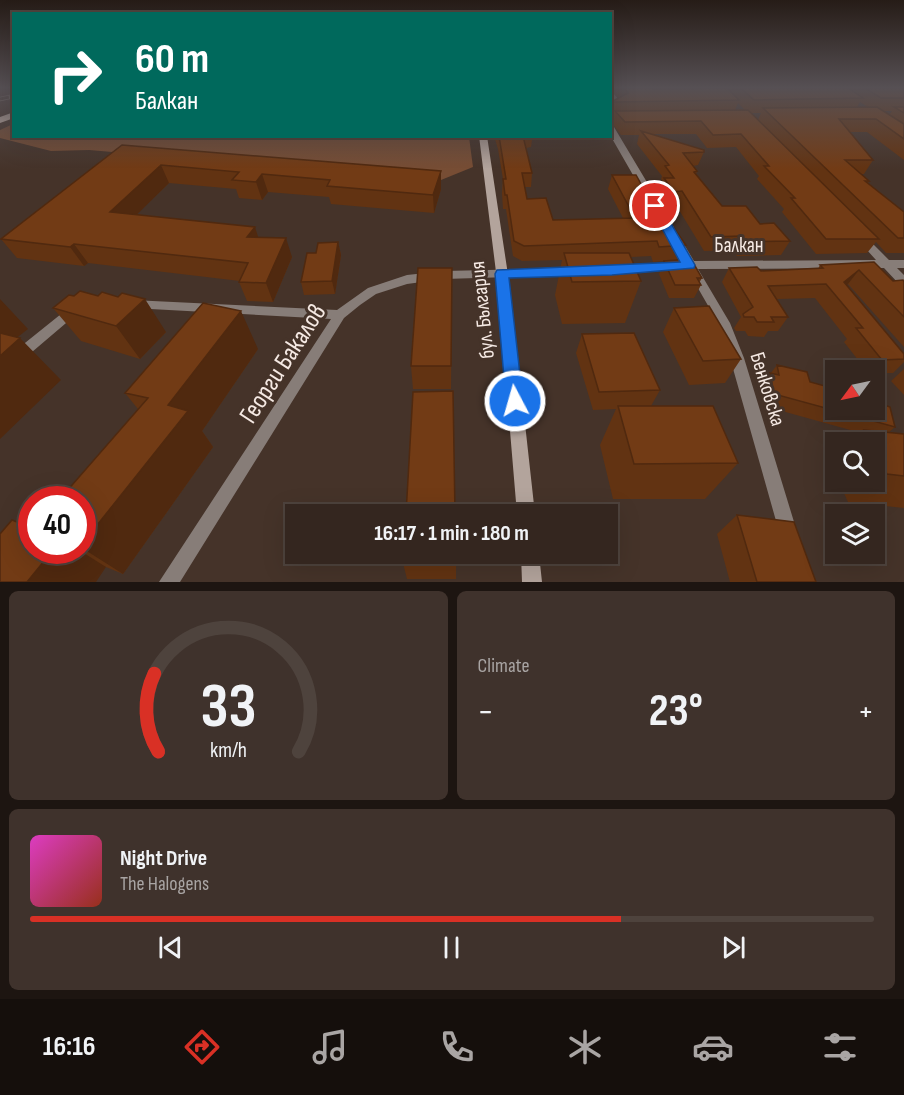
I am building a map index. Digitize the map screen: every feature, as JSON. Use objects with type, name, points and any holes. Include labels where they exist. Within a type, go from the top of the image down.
[{"type":"street","name":"Бенковска","points":[[612,130],[724,323],[737,358],[793,548]]},
{"type":"street","name":"бул. България","points":[[483,138],[502,274],[525,504]]},
{"type":"street","points":[[852,229],[904,282]]},
{"type":"street","name":"Балкан","points":[[612,271],[689,265],[904,264]]},
{"type":"street","points":[[502,274],[590,272]]},
{"type":"street","name":"Георги Бакалов","points":[[169,582],[340,315],[355,300],[394,282],[438,275],[502,274]]},
{"type":"street","points":[[0,371],[86,301]]},
{"type":"street","points":[[120,303],[340,315]]},
{"type":"street","points":[[531,564],[532,582]]},
{"type":"shaded area","points":[[12,124],[12,138],[469,138],[473,167],[441,180],[89,150],[51,151],[0,138],[0,130]]},
{"type":"building","points":[[619,115],[753,115],[879,239],[826,239],[791,198],[795,198],[764,166],[769,166],[741,134],[713,135],[701,121],[625,122]]},
{"type":"building","points":[[770,115],[890,115],[904,124],[904,139],[876,119],[839,119],[873,160],[845,160],[869,181],[865,181],[904,212],[904,238],[898,238]]},
{"type":"building","points":[[641,131],[704,150],[704,152],[683,153],[697,171],[694,172],[722,206],[746,206],[760,224],[774,223],[790,241],[745,242],[741,236],[711,237],[682,191],[674,192],[664,178],[674,178],[665,166],[669,165]]},
{"type":"building","points":[[499,138],[523,138],[532,173],[522,173],[527,199],[546,198],[553,220],[635,218],[612,175],[636,175],[664,225],[669,229],[674,228],[686,245],[659,247],[657,241],[524,246],[514,241],[507,195],[505,195],[503,179],[506,179]]},
{"type":"building","points":[[122,145],[441,171],[433,195],[327,186],[330,180],[262,174],[256,182],[232,180],[239,172],[161,165],[110,212],[255,227],[247,237],[286,238],[266,283],[239,282],[248,263],[74,244],[70,247],[1,239]]},
{"type":"building","points":[[338,242],[332,281],[301,282],[307,253],[316,253],[318,243]]},
{"type":"building","points":[[564,253],[629,253],[641,281],[572,282]]},
{"type":"building","points":[[691,259],[702,278],[697,278],[701,285],[675,285],[664,261]]},
{"type":"building","points":[[874,262],[893,281],[903,280],[904,317],[859,270],[844,282],[904,354],[904,359],[882,360],[856,328],[863,328],[826,284],[768,286],[788,317],[771,317],[774,322],[757,322],[754,317],[744,317],[743,314],[753,307],[729,268],[757,267],[761,271],[823,268],[820,265]]},
{"type":"building","points":[[418,268],[452,268],[451,366],[411,366]]},
{"type":"building","points":[[80,291],[98,296],[102,292],[118,297],[122,293],[145,299],[116,326],[53,308],[69,295],[74,296]]},
{"type":"building","points":[[203,303],[241,311],[168,405],[188,411],[96,526],[96,486],[71,486],[148,398],[125,393]]},
{"type":"building","points":[[709,306],[741,359],[703,361],[674,308]]},
{"type":"building","points":[[0,333],[20,338],[0,356]]},
{"type":"building","points":[[634,333],[660,390],[599,392],[582,334]]},
{"type":"building","points":[[777,365],[807,372],[810,382],[825,386],[825,408],[774,394],[770,373],[779,375]]},
{"type":"building","points":[[453,391],[455,504],[407,504],[413,392]]},
{"type":"building","points":[[885,405],[890,407],[895,427],[869,420],[885,420]]},
{"type":"building","points":[[618,406],[713,406],[738,463],[634,464]]},
{"type":"building","points":[[885,432],[904,434],[904,476],[887,474],[885,470]]},
{"type":"building","points":[[737,515],[794,522],[816,582],[757,582]]},
{"type":"building","points":[[12,520],[18,522],[18,564],[42,564],[27,582],[0,582],[0,534]]},
{"type":"route","points":[[515,401],[502,274],[612,271],[689,265],[655,206]]}]
